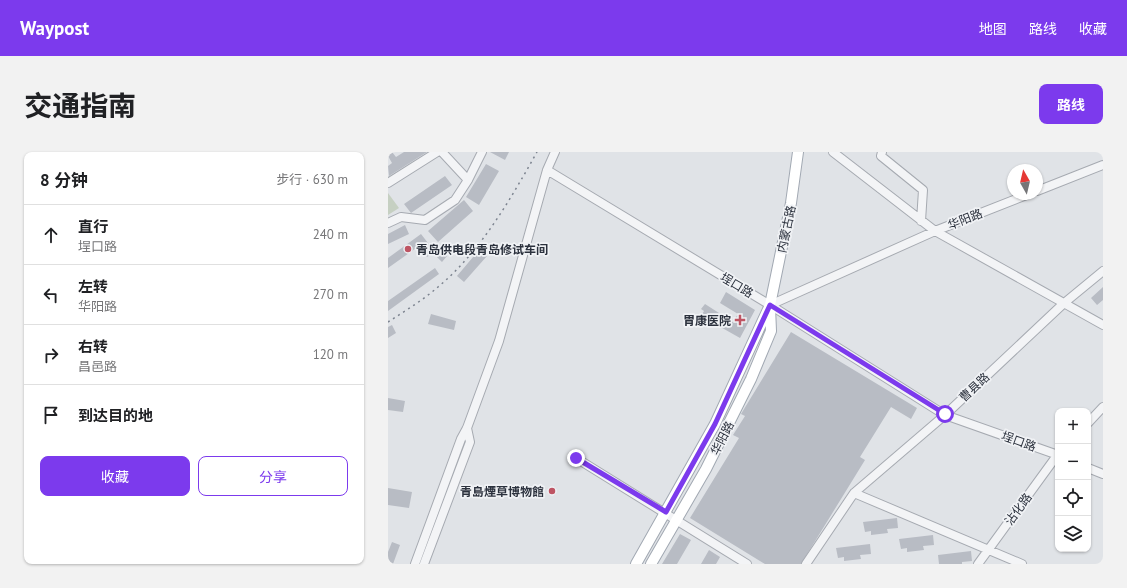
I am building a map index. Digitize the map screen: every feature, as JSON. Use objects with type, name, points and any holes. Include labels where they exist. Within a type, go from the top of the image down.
[{"type":"main road","name":"内蒙古路","points":[[770,305],[791,204],[798,152]]},
{"type":"main road","name":"华阳路","points":[[636,564],[715,424],[770,305]]},
{"type":"main road","name":"华阳路","points":[[651,564],[678,520],[727,429],[771,331],[770,305]]},
{"type":"street","points":[[388,183],[437,152]]},
{"type":"street","points":[[442,152],[468,180]]},
{"type":"street","points":[[388,224],[401,217],[425,220],[455,200],[468,180],[482,152]]},
{"type":"street","points":[[415,564],[499,341],[547,170],[555,152]]},
{"type":"street","points":[[833,152],[935,231],[1063,304],[1103,325]]},
{"type":"street","points":[[882,152],[881,156],[923,190],[921,221]]},
{"type":"street","points":[[1043,189],[1103,165]]},
{"type":"street","name":"埕口路","points":[[547,170],[770,305],[945,414],[1055,454]]},
{"type":"street","name":"华阳路","points":[[770,305],[935,231],[1014,200]]},
{"type":"street","name":"曹县路","points":[[806,564],[854,493],[945,414],[1063,304],[1103,271]]},
{"type":"street","points":[[1091,420],[1103,408]]},
{"type":"street","points":[[424,564],[470,442],[467,428]]},
{"type":"street","points":[[576,458],[666,512],[747,564]]},
{"type":"street","name":"沾化路","points":[[978,564],[1055,459]]},
{"type":"street","points":[[1091,469],[1103,474]]},
{"type":"street","points":[[854,493],[1022,564]]},
{"type":"green space","points":[[388,193],[399,208],[388,215]]},
{"type":"building","points":[[388,152],[392,152],[396,157],[404,152],[427,152],[389,176],[388,166],[392,163],[388,156]]},
{"type":"building","points":[[490,152],[509,152],[505,160]]},
{"type":"building","points":[[486,164],[499,171],[479,205],[466,197]]},
{"type":"building","points":[[445,176],[452,185],[411,213],[404,204]]},
{"type":"building","points":[[464,200],[473,211],[438,242],[428,231]]},
{"type":"building","points":[[405,225],[409,234],[388,244],[388,234]]},
{"type":"building","name":"青岛供电段青岛修试车间","points":[[421,234],[435,252],[427,257],[419,246],[388,268],[388,258]]},
{"type":"building","points":[[479,250],[487,256],[464,282],[457,276]]},
{"type":"building","points":[[443,251],[447,256],[442,262],[437,257]]},
{"type":"building","points":[[435,268],[439,274],[388,311],[388,301]]},
{"type":"building","points":[[1103,287],[1103,300],[1097,305],[1091,298]]},
{"type":"building","points":[[726,292],[755,310],[740,338],[701,316],[704,311],[701,309],[705,304],[733,322],[738,314],[720,303]]},
{"type":"building","points":[[431,314],[456,321],[454,330],[428,324]]},
{"type":"building","points":[[392,325],[396,333],[388,338],[388,327]]},
{"type":"building","points":[[791,332],[917,408],[911,419],[891,407],[860,457],[865,460],[801,564],[765,564],[690,518],[739,438],[733,435],[745,416],[741,414]]},
{"type":"building","points":[[388,398],[405,401],[403,412],[388,410]]},
{"type":"building","points":[[388,488],[412,492],[409,508],[388,505]]},
{"type":"building","points":[[897,518],[898,528],[887,529],[888,533],[871,535],[871,531],[865,532],[863,522]]},
{"type":"building","points":[[680,534],[691,540],[677,564],[662,564]]},
{"type":"building","points":[[933,535],[934,545],[923,546],[924,550],[907,552],[907,548],[901,549],[899,539]]},
{"type":"building","points":[[392,542],[400,545],[393,564],[388,564],[388,552]]},
{"type":"building","points":[[870,544],[871,554],[860,555],[861,559],[844,561],[844,557],[838,558],[836,548]]},
{"type":"building","points":[[709,550],[720,557],[716,564],[701,564]]},
{"type":"building","points":[[971,551],[972,561],[962,562],[962,564],[939,564],[938,555]]},
{"type":"railway","points":[[388,322],[432,292],[468,257],[494,224],[537,152]]},
{"type":"place","name":"青岛供电段青岛修试车间","points":[[408,249]]},
{"type":"place","name":"胃康医院","points":[[740,320]]},
{"type":"place","name":"青島煙草博物館","points":[[552,491]]},
{"type":"route","points":[[576,458],[666,512],[715,424],[739,375],[770,305],[945,414]]}]
